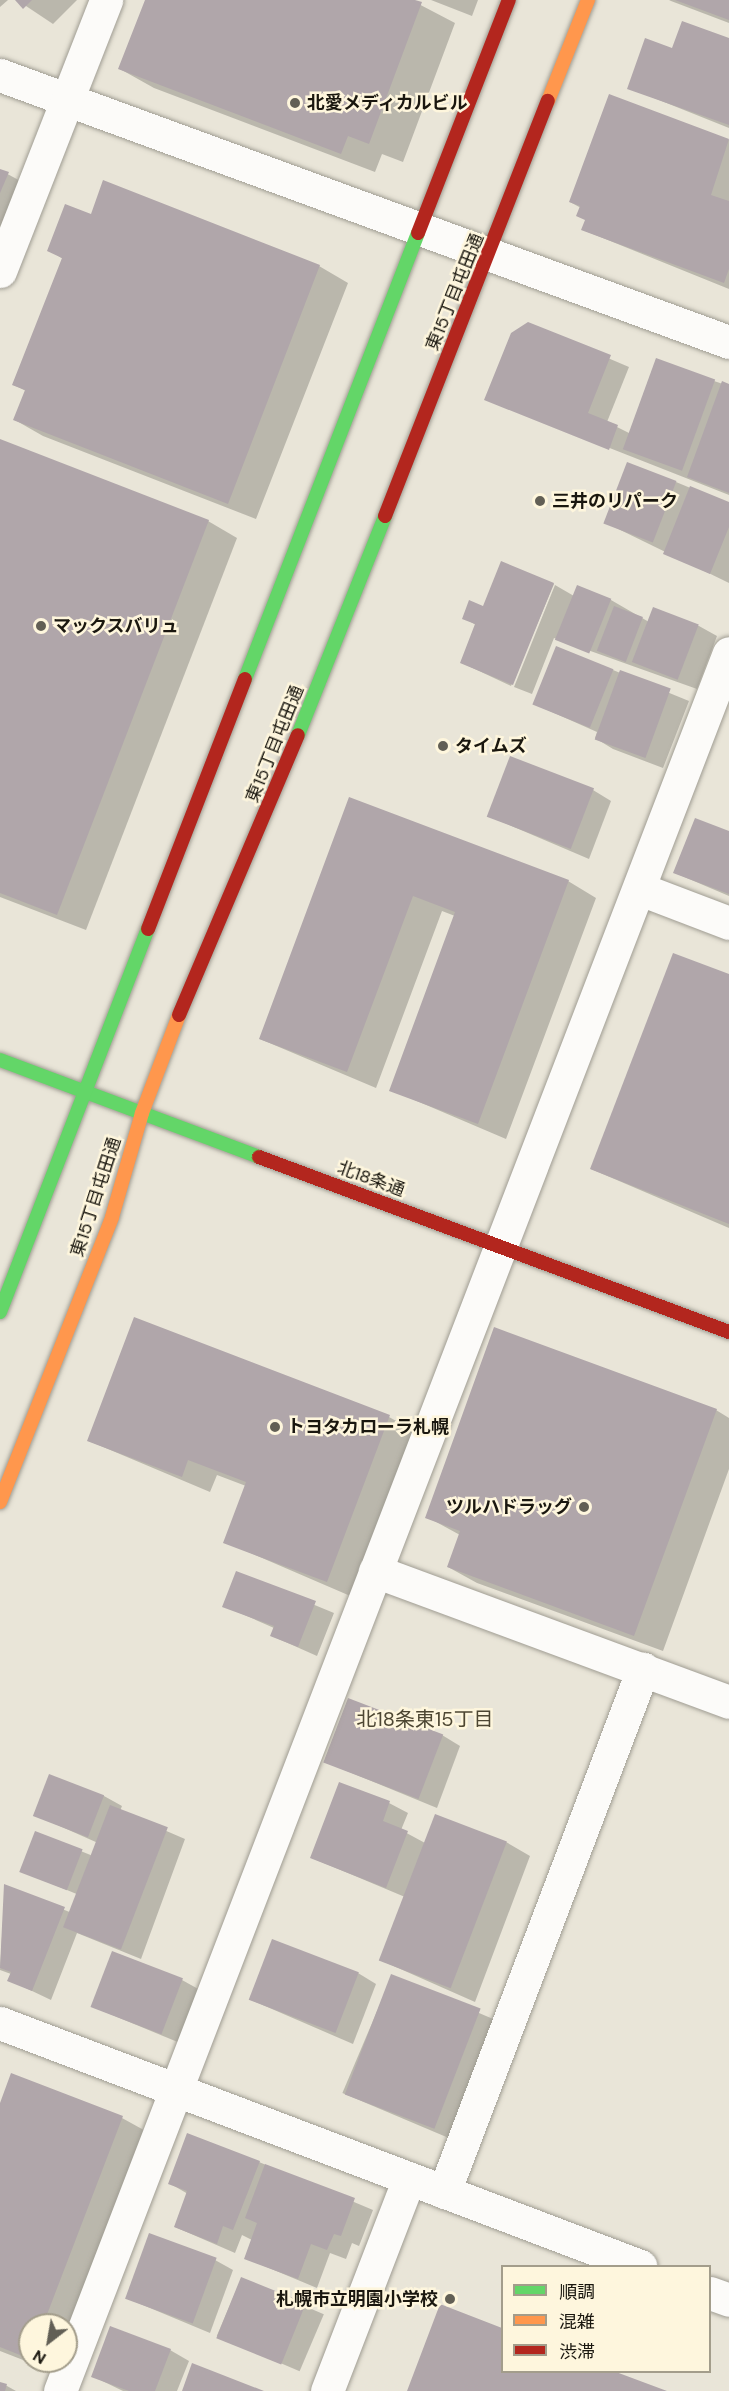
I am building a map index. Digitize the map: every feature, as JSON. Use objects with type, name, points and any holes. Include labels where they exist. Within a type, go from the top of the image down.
[{"type":"street","points":[[0,271],[70,100],[106,0]]},
{"type":"street","points":[[0,1312],[509,0]]},
{"type":"street","name":"東15丁目屯田通","points":[[0,1502],[112,1217],[142,1113],[491,254],[588,0]]},
{"type":"street","points":[[0,75],[418,231],[491,254],[729,342]]},
{"type":"street","points":[[60,2391],[498,1245],[640,889],[729,653]]},
{"type":"street","points":[[640,889],[729,922]]},
{"type":"street","name":"北18条通","points":[[0,1060],[729,1332]]},
{"type":"street","points":[[375,1570],[729,1701]]},
{"type":"street","points":[[444,2192],[643,1669]]},
{"type":"street","points":[[0,2023],[173,2092],[409,2178],[637,2265]]},
{"type":"street","points":[[327,2391],[409,2178]]},
{"type":"building","points":[[15,0],[32,0],[23,9]]},
{"type":"building","name":"北愛メディカルビル","points":[[145,0],[415,0],[422,2],[369,144],[348,136],[341,154],[118,69]]},
{"type":"building","points":[[675,0],[729,0],[729,20]]},
{"type":"building","points":[[682,21],[729,38],[729,125],[627,89],[645,38],[672,48]]},
{"type":"building","points":[[609,94],[729,139],[711,195],[729,201],[729,269],[724,283],[581,230],[585,220],[576,216],[580,206],[569,202]]},
{"type":"building","points":[[0,169],[9,172],[0,193]]},
{"type":"building","points":[[103,180],[320,265],[228,504],[13,420],[25,390],[12,385],[62,258],[47,251],[65,204],[91,214]]},
{"type":"building","points":[[528,322],[611,355],[588,413],[618,425],[609,450],[484,400],[511,333]]},
{"type":"building","points":[[656,358],[715,380],[682,471],[623,449]]},
{"type":"building","points":[[722,381],[729,384],[729,493],[687,477]]},
{"type":"building","points":[[0,439],[209,520],[57,915],[0,893]]},
{"type":"building","points":[[627,462],[676,481],[653,543],[603,524]]},
{"type":"building","points":[[690,486],[729,502],[729,527],[710,574],[663,554]]},
{"type":"building","points":[[501,561],[554,583],[513,685],[460,663],[475,624],[462,619],[469,600],[483,606]]},
{"type":"building","points":[[577,585],[611,599],[589,654],[555,640]]},
{"type":"building","points":[[614,606],[643,617],[626,662],[597,651]]},
{"type":"building","points":[[653,607],[699,625],[678,680],[632,662]]},
{"type":"building","points":[[556,646],[613,669],[590,728],[532,704]]},
{"type":"building","points":[[620,670],[671,688],[645,758],[595,740]]},
{"type":"building","points":[[510,756],[594,788],[571,849],[487,817]]},
{"type":"building","points":[[349,797],[569,880],[478,1124],[389,1091],[455,912],[413,896],[347,1072],[259,1039]]},
{"type":"building","points":[[695,818],[729,831],[729,894],[673,873]]},
{"type":"building","points":[[673,953],[729,974],[729,1224],[590,1169]]},
{"type":"building","points":[[134,1317],[390,1415],[327,1582],[223,1543],[246,1482],[188,1460],[182,1477],[87,1441]]},
{"type":"building","points":[[494,1327],[717,1409],[634,1636],[447,1567],[460,1531],[425,1518]]},
{"type":"building","points":[[236,1571],[316,1601],[298,1647],[270,1636],[274,1626],[222,1607]]},
{"type":"building","points":[[348,1698],[443,1735],[418,1799],[323,1762]]},
{"type":"building","points":[[49,1774],[104,1795],[88,1837],[33,1816]]},
{"type":"building","points":[[339,1782],[390,1801],[383,1821],[408,1831],[386,1888],[310,1858]]},
{"type":"building","points":[[110,1805],[168,1827],[121,1950],[63,1927]]},
{"type":"building","points":[[435,1814],[507,1842],[451,1988],[379,1961]]},
{"type":"building","points":[[35,1831],[83,1849],[67,1890],[19,1872]]},
{"type":"building","points":[[4,1884],[65,1907],[32,1991],[7,1981],[11,1972],[0,1968]]},
{"type":"building","points":[[272,1939],[359,1972],[336,2033],[249,2000]]},
{"type":"building","points":[[112,1951],[183,1978],[161,2034],[90,2007]]},
{"type":"building","points":[[391,1974],[481,2008],[434,2129],[345,2094]]},
{"type":"building","points":[[11,2073],[123,2116],[48,2313],[18,2313],[18,2354],[0,2347],[0,2103]]},
{"type":"building","points":[[187,2133],[260,2161],[233,2230],[223,2226],[217,2244],[174,2227],[187,2191],[168,2184]]},
{"type":"building","points":[[265,2164],[355,2198],[341,2236],[334,2234],[327,2250],[311,2244],[298,2279],[244,2259],[257,2223],[245,2218]]},
{"type":"building","points":[[149,2233],[217,2258],[193,2323],[125,2299]]},
{"type":"building","points":[[241,2277],[306,2303],[281,2364],[216,2338]]},
{"type":"building","points":[[440,2304],[501,2328],[501,2373],[619,2373],[667,2391],[407,2391]]},
{"type":"building","points":[[110,2326],[171,2349],[155,2391],[129,2391],[91,2377]]},
{"type":"building","points":[[192,2363],[264,2391],[182,2391]]},
{"type":"building","points":[[0,2382],[7,2384],[5,2391],[0,2391]]},
{"type":"traffic: fast","points":[[245,679],[418,233]]},
{"type":"traffic: fast","points":[[298,735],[385,516]]},
{"type":"traffic: fast","points":[[0,1312],[148,929]]},
{"type":"traffic: fast","points":[[0,1060],[259,1157]]},
{"type":"traffic: slow","points":[[548,101],[588,0]]},
{"type":"traffic: slow","points":[[0,1502],[112,1217],[142,1113],[179,1015]]},
{"type":"traffic: jam","points":[[418,233],[509,0]]},
{"type":"traffic: jam","points":[[385,516],[548,101]]},
{"type":"traffic: jam","points":[[148,929],[245,679]]},
{"type":"traffic: jam","points":[[179,1015],[298,735]]},
{"type":"traffic: jam","points":[[259,1157],[729,1332]]},
{"type":"place","name":"北愛メディカルビル","points":[[295,103]]},
{"type":"place","name":"三井のリパーク","points":[[540,501]]},
{"type":"place","name":"マックスバリュ","points":[[41,626]]},
{"type":"place","name":"タイムズ","points":[[443,746]]},
{"type":"place","name":"トヨタカローラ札幌","points":[[275,1427]]},
{"type":"place","name":"ツルハドラッグ","points":[[584,1507]]},
{"type":"place","name":"札幌市立明園小学校","points":[[450,2299]]},
{"type":"district","name":"北18条東15丁目","points":[[425,1719]]}]
